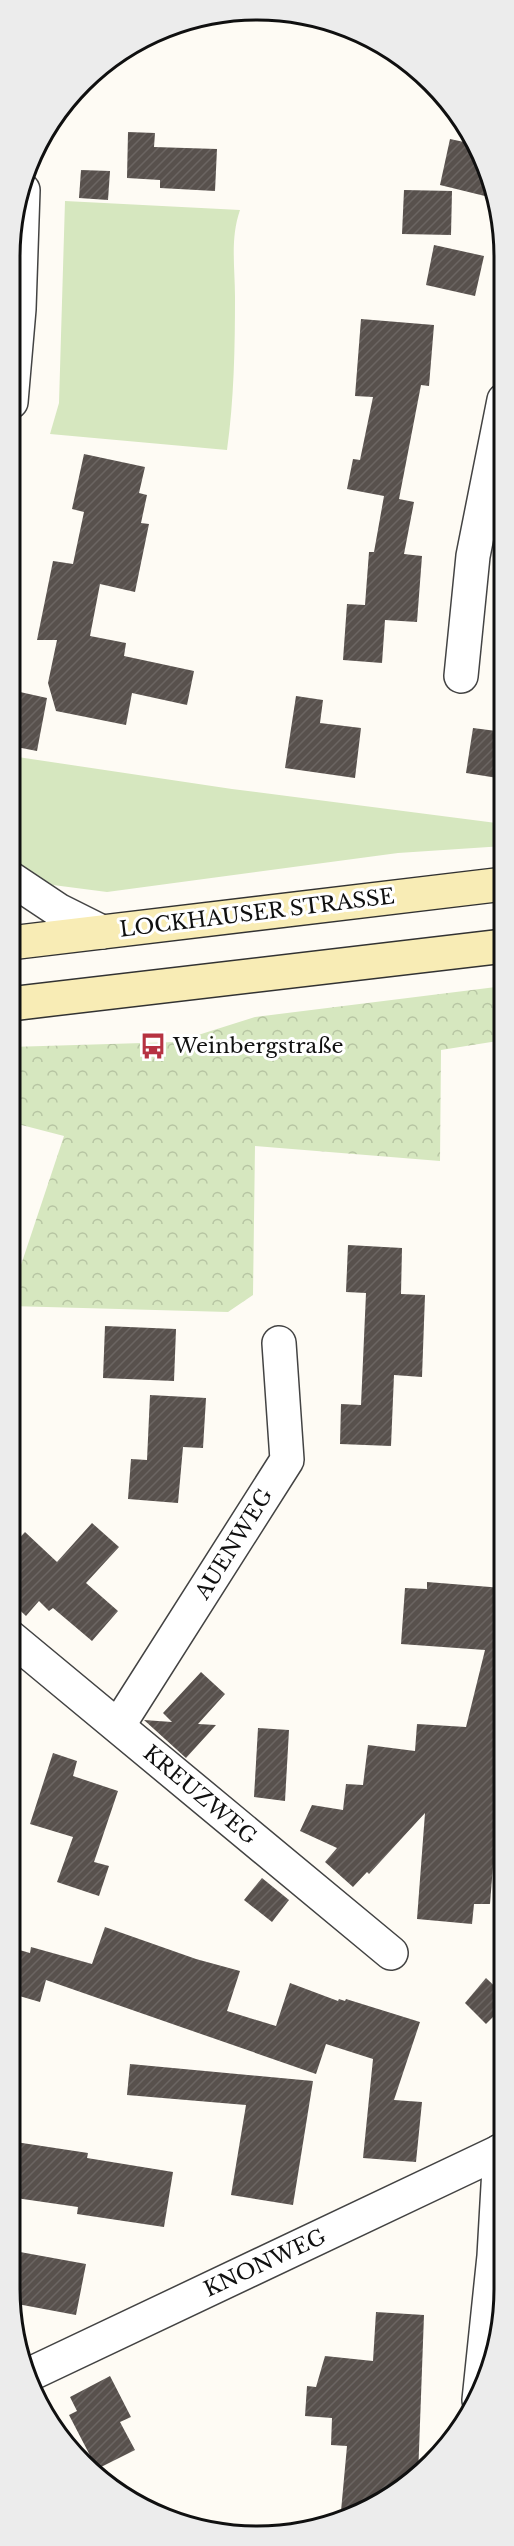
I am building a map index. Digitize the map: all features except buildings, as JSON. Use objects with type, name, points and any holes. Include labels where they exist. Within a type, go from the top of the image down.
[{"type":"main road","name":"LOCKHAUSER STRASSE","points":[[20,942],[494,885]]},
{"type":"main road","points":[[20,1003],[494,947]]},
{"type":"street","points":[[20,279],[22,228]]},
{"type":"street","points":[[460,676],[473,556],[494,450]]},
{"type":"street","points":[[20,885],[58,910],[102,932]]},
{"type":"street","name":"AUENWEG","points":[[118,1726],[287,1460],[279,1343]]},
{"type":"street","name":"KREUZWEG","points":[[20,1645],[390,1953]]},
{"type":"street","name":"KNONWEG","points":[[35,2372],[494,2154]]},
{"type":"street","points":[[483,2361],[494,2256]]},
{"type":"green space","points":[[65,201],[240,210],[234,242],[234,355],[227,450],[50,434],[59,403]]},
{"type":"green space","points":[[20,757],[232,789],[494,823],[494,847],[398,853],[107,892],[53,885],[20,866]]},
{"type":"green space","points":[[494,987],[494,1042],[441,1050],[440,1161],[255,1146],[253,1295],[228,1312],[20,1306],[20,1268],[64,1136],[20,1125],[20,1047],[176,1042],[255,1017]]},
{"type":"place","name":"Weinbergstraße","points":[[153,1046]]}]
